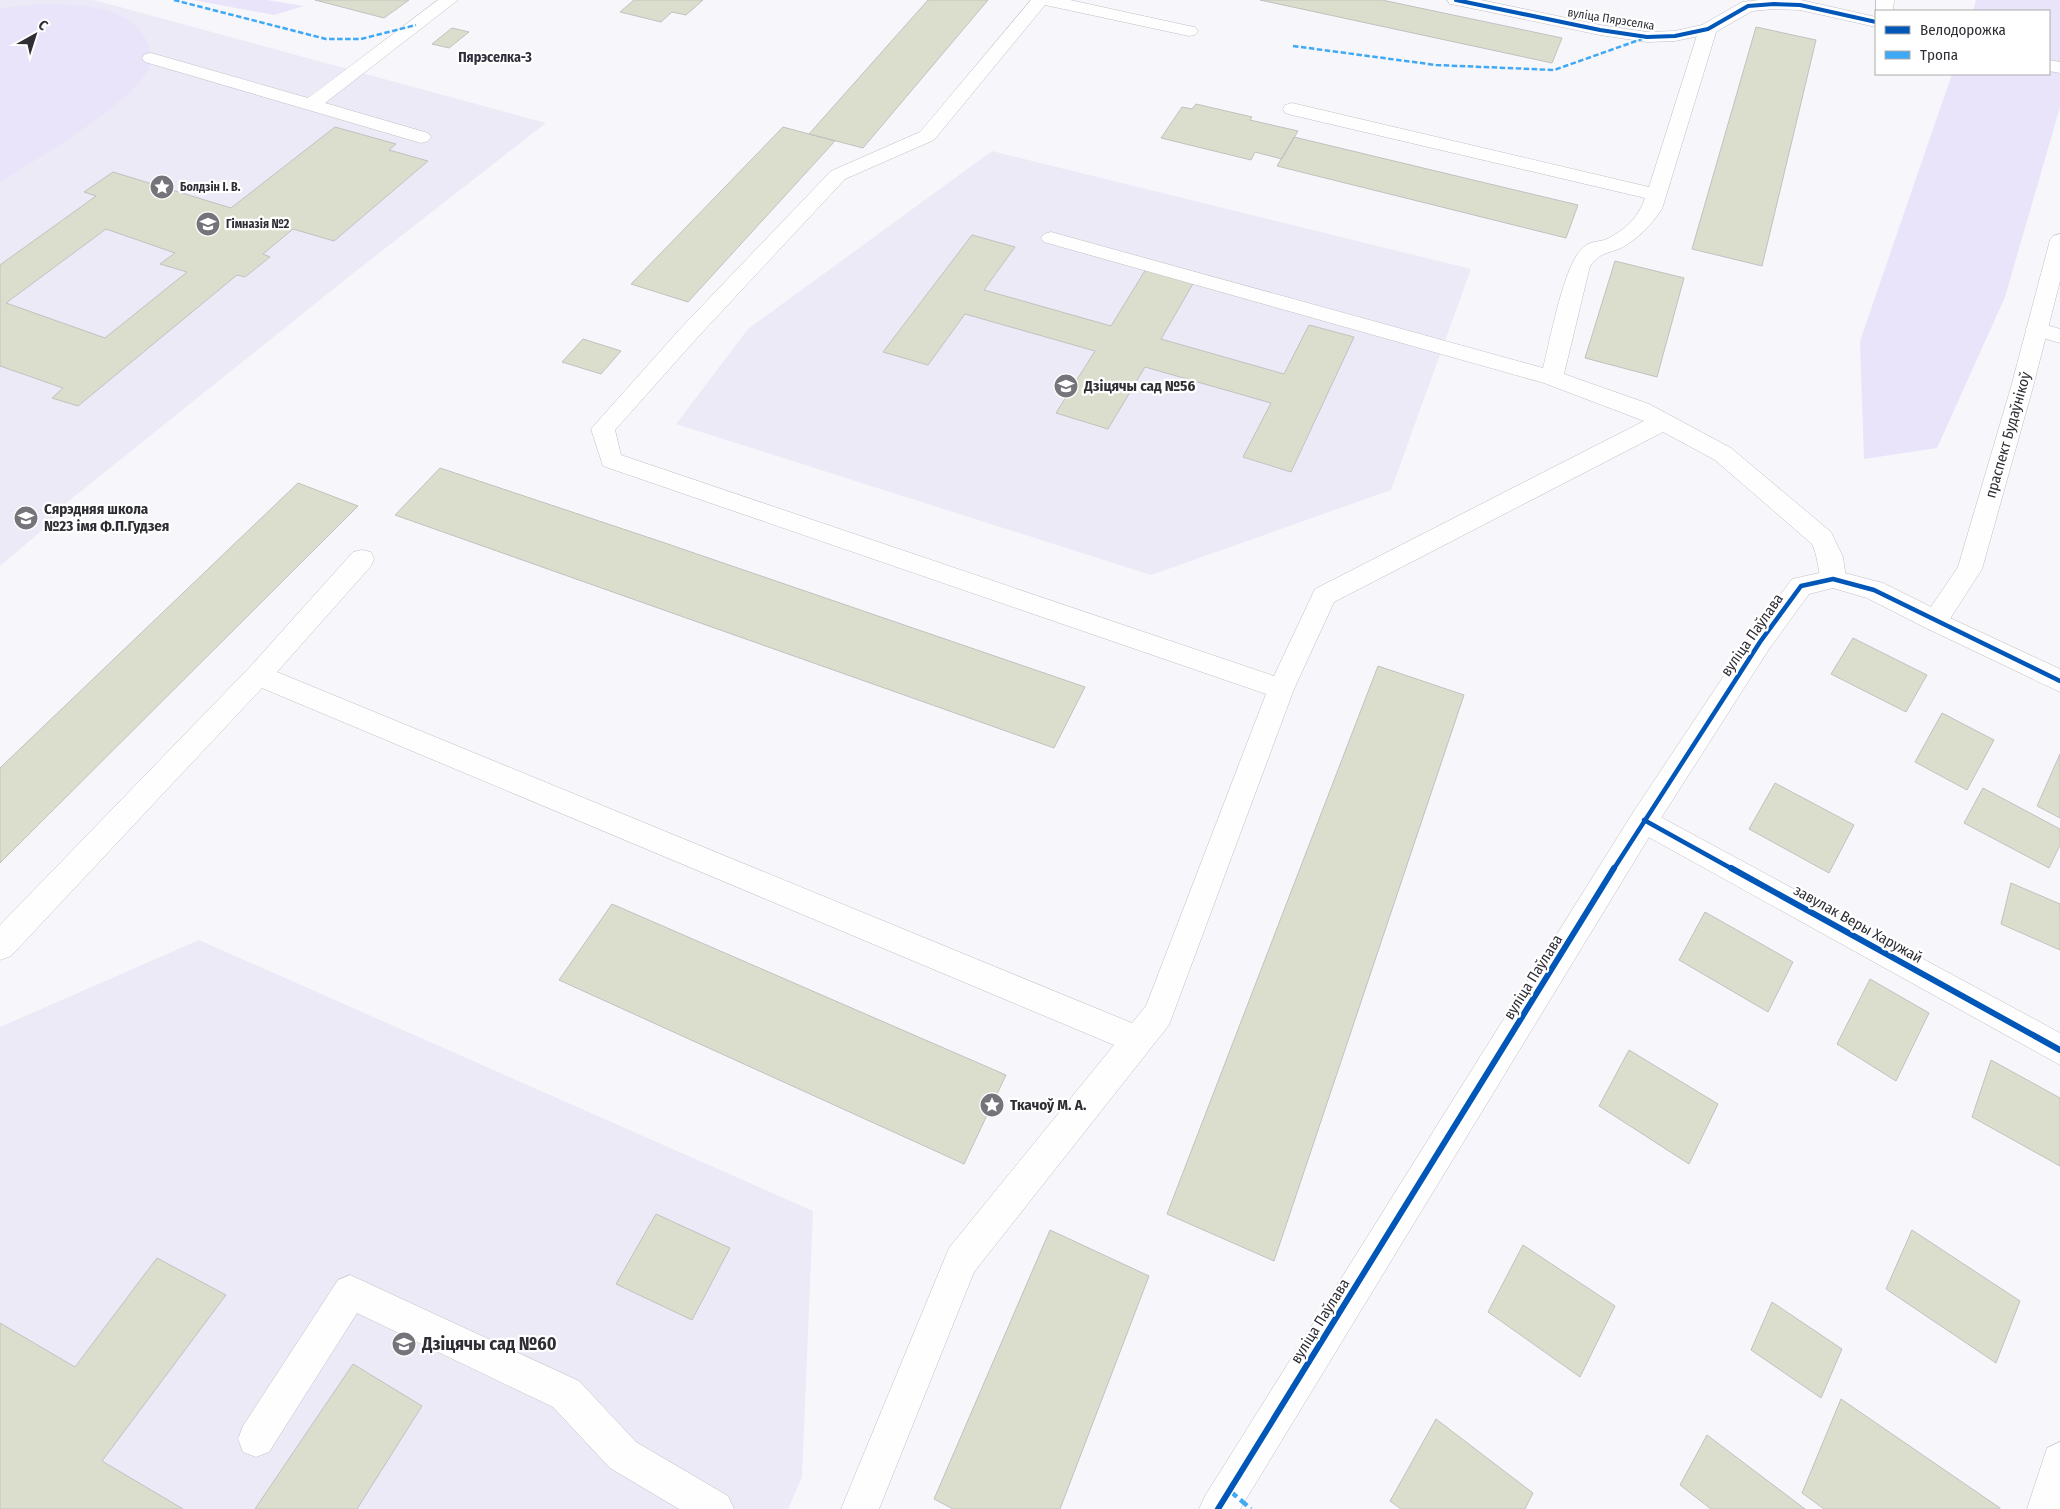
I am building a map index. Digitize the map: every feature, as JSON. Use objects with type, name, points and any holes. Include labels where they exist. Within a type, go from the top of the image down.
[{"type":"street","points":[[310,105],[449,0]]},
{"type":"street","points":[[1040,0],[927,136],[838,175],[694,327],[603,429],[611,460],[1281,689]]},
{"type":"street","points":[[1046,0],[1189,31]]},
{"type":"street","name":"вуліца Пярэселка","points":[[1456,0],[1600,30],[1647,37],[1675,36],[1708,29],[1748,6],[1774,4],[1800,5],[1875,22]]},
{"type":"street","points":[[1552,378],[1580,265],[1592,250],[1614,243],[1641,224],[1652,209],[1708,29]]},
{"type":"street","points":[[151,58],[421,137]]},
{"type":"street","points":[[1292,109],[1656,195]]},
{"type":"street","points":[[1051,238],[1552,378],[1664,421],[1723,454],[1822,538],[1831,557],[1832,578],[1874,590],[2060,681]]},
{"type":"street","name":"праспект Будаўнікоў","points":[[1936,621],[1970,568],[2060,240]]},
{"type":"street","points":[[2037,329],[2060,336]]},
{"type":"street","points":[[860,1509],[960,1260],[1158,1015],[1281,689],[1324,596],[1664,421]]},
{"type":"street","points":[[0,946],[258,675],[362,559]]},
{"type":"street","name":"вуліца Паўлава","points":[[1218,1509],[1644,820],[1760,642],[1801,586],[1832,578]]},
{"type":"street","points":[[258,675],[1138,1040]]},
{"type":"street","name":"завулак Веры Харужай","points":[[1644,820],[2060,1050]]},
{"type":"street","points":[[256,1439],[350,1292],[566,1394],[622,1455],[715,1509]]},
{"type":"street","points":[[2046,1509],[2060,1461]]},
{"type":"shaded area","name":"Гімназія №2","points":[[0,0],[94,0],[546,123],[351,275],[60,508],[46,527],[0,566]]},
{"type":"shaded area","points":[[193,0],[267,0],[304,6],[274,15]]},
{"type":"shaded area","points":[[1976,0],[2060,0],[2060,107],[2005,297],[1937,448],[1864,459],[1860,341],[1952,75],[2050,75],[2050,10],[1973,10]]},
{"type":"shaded area","points":[[39,4],[80,5],[121,16],[132,23],[144,36],[150,49],[150,63],[140,82],[104,114],[59,146],[0,183],[0,8]]},
{"type":"shaded area","name":"Дзіцячы сад №56","points":[[992,151],[1471,269],[1391,490],[1151,575],[676,424],[748,329]]},
{"type":"shaded area","name":"Дзіцячы сад №60","points":[[199,940],[813,1211],[802,1477],[788,1509],[0,1509],[0,1027]]},
{"type":"building","points":[[315,0],[409,0],[384,18]]},
{"type":"building","points":[[634,0],[703,0],[686,15],[672,12],[661,22],[620,12]]},
{"type":"building","points":[[928,0],[988,0],[863,148],[809,134]]},
{"type":"building","points":[[1260,0],[1382,0],[1562,38],[1552,63]]},
{"type":"building","points":[[1756,27],[1816,40],[1762,266],[1692,249]]},
{"type":"building","points":[[452,28],[469,32],[449,48],[432,44]]},
{"type":"building","points":[[1196,104],[1252,117],[1250,120],[1298,131],[1282,159],[1255,152],[1251,160],[1161,138],[1182,107],[1192,109]]},
{"type":"building","points":[[335,127],[396,144],[389,150],[428,161],[334,241],[293,229],[263,254],[270,257],[245,277],[237,275],[78,406],[52,398],[63,388],[0,366],[0,265],[96,196],[84,192],[113,172],[231,208]],"holes":[[[106,229],[175,253],[160,264],[187,272],[105,338],[6,303]]]},
{"type":"building","points":[[783,127],[835,141],[688,302],[631,284]]},
{"type":"building","points":[[1294,137],[1578,205],[1566,238],[1277,166]]},
{"type":"building","points":[[972,235],[1015,247],[984,290],[1111,326],[1146,269],[1194,282],[1161,339],[1284,374],[1309,325],[1354,337],[1291,472],[1243,457],[1271,403],[1145,367],[1108,429],[1056,413],[1095,351],[965,314],[928,365],[883,352]]},
{"type":"building","points":[[1615,261],[1684,278],[1657,377],[1585,358]]},
{"type":"building","points":[[583,339],[621,351],[601,374],[562,362]]},
{"type":"building","points":[[440,468],[1085,687],[1054,748],[395,515]]},
{"type":"building","points":[[298,483],[358,506],[0,863],[0,768]]},
{"type":"building","points":[[1853,638],[1927,675],[1906,712],[1831,674]]},
{"type":"building","points":[[1378,666],[1464,695],[1274,1261],[1167,1214]]},
{"type":"building","points":[[1942,713],[1994,740],[1967,790],[1915,762]]},
{"type":"building","points":[[2060,754],[2060,818],[2037,806]]},
{"type":"building","points":[[1775,783],[1854,825],[1829,873],[1749,829]]},
{"type":"building","points":[[1983,788],[2060,829],[2060,845],[2049,868],[1964,823]]},
{"type":"building","points":[[2011,883],[2060,904],[2060,950],[2001,924]]},
{"type":"building","points":[[612,904],[1006,1075],[964,1164],[559,980]]},
{"type":"building","points":[[1705,912],[1793,962],[1768,1012],[1679,960]]},
{"type":"building","points":[[1870,979],[1929,1013],[1896,1081],[1837,1044]]},
{"type":"building","points":[[1629,1050],[1718,1104],[1689,1164],[1599,1106]]},
{"type":"building","points":[[1991,1060],[2060,1098],[2060,1166],[1972,1117]]},
{"type":"building","points":[[656,1214],[730,1248],[692,1320],[616,1284]]},
{"type":"building","points":[[1050,1230],[1149,1276],[1060,1509],[953,1509],[934,1499]]},
{"type":"building","points":[[1912,1230],[2020,1301],[1996,1363],[1886,1289]]},
{"type":"building","points":[[1523,1245],[1615,1306],[1580,1377],[1488,1312]]},
{"type":"building","points":[[157,1258],[226,1295],[102,1461],[183,1509],[0,1509],[0,1323],[75,1367]]},
{"type":"building","points":[[1772,1302],[1842,1349],[1821,1398],[1751,1350]]},
{"type":"building","points":[[353,1364],[422,1406],[357,1509],[255,1509]]},
{"type":"building","points":[[1841,1399],[2000,1509],[1824,1509],[1802,1493]]},
{"type":"building","points":[[1436,1419],[1533,1493],[1525,1509],[1401,1509],[1390,1501]]},
{"type":"building","points":[[1707,1435],[1805,1509],[1711,1509],[1680,1485]]},
{"type":"marked path","points":[[174,0],[326,39],[361,39],[416,25]]},
{"type":"marked path","points":[[1293,46],[1436,65],[1554,70],[1642,39]]},
{"type":"marked path","points":[[1230,1491],[1251,1509]]},
{"type":"cycle path","points":[[1456,0],[1600,30],[1647,37],[1675,36],[1708,29],[1748,6],[1774,4],[1800,5],[1875,22]]},
{"type":"cycle path","points":[[1218,1509],[1644,820],[1760,642],[1801,586],[1833,579],[1874,590],[2060,681]]},
{"type":"cycle path","points":[[1644,820],[2060,1050]]},
{"type":"place","name":"Болдзін І. В.","points":[[162,187]]},
{"type":"place","name":"Гімназія №2","points":[[208,224]]},
{"type":"place","name":"Дзіцячы сад №56","points":[[1066,386]]},
{"type":"place","name":"Сярэдняя школа №23 імя Ф.П.Гудзея","points":[[26,518]]},
{"type":"place","name":"Ткачоў М. А.","points":[[992,1105]]},
{"type":"place","name":"Дзіцячы сад №60","points":[[404,1344]]},
{"type":"district","name":"Пярэселка-3","points":[[495,57]]}]
